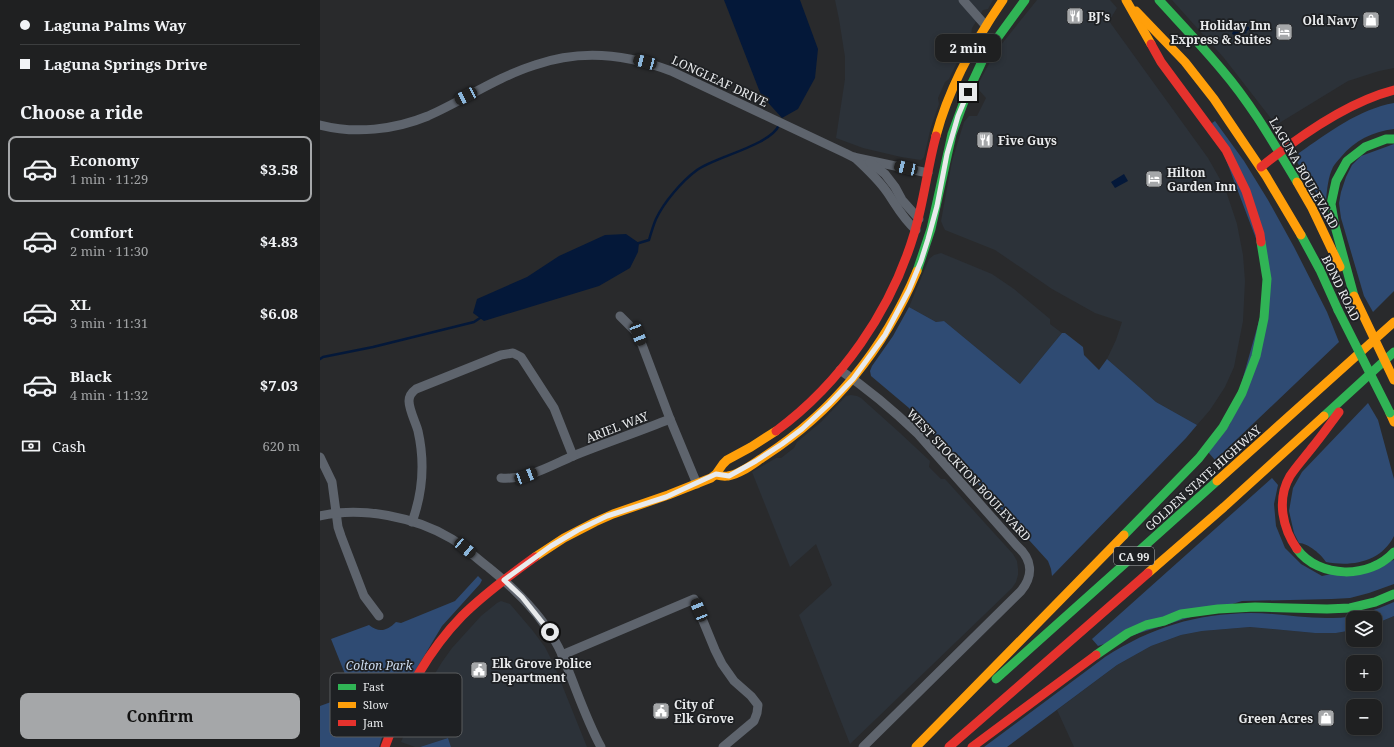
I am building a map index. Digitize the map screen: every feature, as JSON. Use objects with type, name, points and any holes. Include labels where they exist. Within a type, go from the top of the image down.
[{"type":"main road","points":[[419,673],[447,632],[462,615],[504,580],[551,546],[578,530],[607,516],[666,497],[716,474],[724,462],[765,438],[798,412],[817,395],[840,370],[873,326],[888,298],[916,230],[931,154],[950,94],[968,57],[1003,0]]},
{"type":"main road","points":[[716,474],[729,476],[770,452],[802,429],[853,379],[885,335],[902,304],[924,252],[937,206],[947,154],[962,104],[979,66],[1000,33],[1025,0]]},
{"type":"main road","points":[[1126,0],[1200,81],[1223,110],[1261,167],[1280,152],[1356,103],[1371,96],[1394,90]]},
{"type":"main road","points":[[916,747],[1199,458],[1223,427],[1242,392],[1256,356],[1264,318],[1267,279],[1260,234],[1246,191],[1226,150],[1161,62],[1126,0]]},
{"type":"main road","name":"LAGUNA BOULEVARD","points":[[1159,0],[1223,71],[1245,100],[1280,152],[1319,221],[1394,380]]},
{"type":"main road","points":[[979,66],[978,56],[989,32],[986,26]]},
{"type":"main road","points":[[962,104],[958,97],[969,69],[968,57]]},
{"type":"main road","points":[[947,154],[942,141],[952,110],[953,104],[950,94]]},
{"type":"main road","points":[[1354,296],[1335,226],[1331,204],[1336,181],[1347,162],[1365,147],[1386,139],[1394,139]]},
{"type":"main road","name":"BOND ROAD","points":[[1261,167],[1310,250],[1394,422]]},
{"type":"main road","points":[[1384,330],[1394,318]]},
{"type":"main road","name":"GOLDEN STATE HIGHWAY","points":[[920,747],[1394,322]]},
{"type":"main road","name":"CA 99","points":[[949,747],[1224,507],[1394,352]]},
{"type":"main road","points":[[1359,384],[1309,453],[1295,468],[1285,487],[1281,508],[1285,530],[1295,549],[1300,554],[1311,563],[1331,572],[1352,573],[1374,568],[1394,552]]},
{"type":"main road","points":[[972,747],[1098,653],[1128,633],[1146,625],[1164,621],[1181,614],[1224,609],[1255,607],[1327,609],[1350,608],[1375,602],[1394,594]]},
{"type":"main road","points":[[385,747],[389,737]]},
{"type":"street","points":[[963,0],[986,26]]},
{"type":"street","name":"LONGLEAF DRIVE","points":[[320,125],[352,130],[385,128],[429,115],[515,72],[535,64],[558,58],[577,56],[618,56],[654,64],[793,130],[853,156],[928,173]]},
{"type":"street","name":"LONGLEAF DRIVE","points":[[853,156],[878,180],[902,216],[916,230]]},
{"type":"street","name":"LONGLEAF DRIVE","points":[[867,160],[885,174],[895,187],[902,200],[919,219]]},
{"type":"street","points":[[620,316],[638,334],[670,419],[697,484]]},
{"type":"street","points":[[412,522],[418,505],[422,469],[421,445],[409,401],[412,392],[416,388],[501,355],[513,353],[518,355],[554,408],[573,456]]},
{"type":"street","name":"WEST STOCKTON BOULEVARD","points":[[840,370],[901,418],[918,434],[1024,552],[1028,559],[1030,568],[1029,579],[1021,591],[863,747]]},
{"type":"street","name":"ARIEL WAY","points":[[501,478],[510,479],[526,476],[573,456],[670,419]]},
{"type":"street","points":[[320,457],[332,482],[340,536],[364,596],[379,616]]},
{"type":"street","points":[[320,516],[336,513],[356,512],[377,514],[412,522],[452,539],[504,580],[522,597],[544,623],[556,641],[591,727],[601,747]]},
{"type":"street","points":[[562,655],[694,599],[722,664],[734,681],[751,696],[758,705],[754,720],[723,747]]},
{"type":"shaded area","points":[[724,0],[800,0],[818,49],[815,78],[798,109],[782,118],[761,95]]},
{"type":"shaded area","points":[[835,0],[993,0],[988,9],[983,10],[972,28],[971,36],[949,79],[945,82],[938,98],[939,104],[931,127],[924,157],[921,160],[863,148],[836,138],[845,79],[845,57]]},
{"type":"shaded area","points":[[1037,0],[1110,0],[1117,8],[1109,21],[1208,158],[1225,188],[1237,224],[1243,255],[1245,281],[1243,321],[1234,367],[1225,387],[1210,410],[1197,425],[1156,402],[1107,359],[1116,340],[1122,322],[1095,313],[1052,289],[995,250],[945,230],[941,221],[952,161],[964,122],[969,116],[977,116],[986,98],[979,90],[978,84],[996,51]]},
{"type":"shaded area","points":[[1172,0],[1394,0],[1394,68],[1348,81],[1276,125],[1224,58]]},
{"type":"shaded area","points":[[1244,25],[1249,27],[1246,32],[1247,33],[1236,36],[1232,34],[1234,28]]},
{"type":"shaded area","points":[[1124,174],[1128,181],[1115,188],[1111,182]]},
{"type":"shaded area","points":[[626,234],[639,243],[638,252],[630,268],[599,286],[484,321],[473,313],[477,299],[527,277],[559,256],[605,235]]},
{"type":"shaded area","points":[[941,253],[992,274],[1014,289],[1050,319],[1050,324],[1062,333],[1020,384],[944,321],[936,322],[909,307],[929,259],[934,255]]},
{"type":"shaded area","points":[[851,395],[861,398],[930,461],[929,467],[941,479],[945,479],[1013,554],[1017,561],[1018,575],[1012,588],[850,744],[799,615],[832,585],[816,544],[790,567],[752,472],[776,458],[781,458],[794,448],[797,442],[821,422],[846,396]]},
{"type":"shaded area","points":[[501,601],[510,604],[545,647],[554,665],[587,747],[451,747],[448,738],[420,747],[415,747],[401,742],[403,737],[462,737],[462,673],[435,673],[452,648],[481,616]]},
{"type":"shaded area","points":[[1394,616],[1394,747],[1074,747],[1057,710],[1117,665],[1151,646],[1181,635],[1202,631],[1250,627],[1315,633],[1346,631],[1346,647],[1382,647],[1382,621]]},
{"type":"green space","points":[[1394,103],[1394,129],[1378,132],[1364,138],[1346,151],[1331,171],[1326,201],[1321,200],[1297,162],[1299,153],[1356,116],[1381,106]]},
{"type":"green space","points":[[1215,121],[1244,161],[1268,200],[1327,312],[1339,342],[1215,460],[1208,452],[1230,424],[1271,278],[1212,123]]},
{"type":"green space","points":[[1394,144],[1394,291],[1373,312],[1364,296],[1341,218],[1339,203],[1346,177],[1352,165],[1361,156]]},
{"type":"green space","points":[[909,307],[936,322],[944,321],[1020,384],[1062,333],[1065,333],[1083,347],[1084,355],[1099,370],[1107,359],[1156,402],[1197,425],[1052,576],[1048,561],[909,408],[871,376],[870,371],[872,366],[893,336]]},
{"type":"green space","points":[[1368,403],[1378,420],[1394,479],[1394,536],[1382,552],[1365,561],[1346,564],[1326,562],[1314,550],[1299,543],[1294,533],[1289,511],[1293,488],[1302,472]]},
{"type":"green space","points":[[1272,478],[1278,485],[1274,504],[1276,526],[1285,548],[1301,564],[1322,576],[1394,560],[1394,584],[1350,598],[1242,601],[1098,646],[1092,639]]},
{"type":"green space","name":"Colton Park","points":[[478,576],[482,580],[442,626],[414,673],[345,673],[331,639],[369,625],[373,628],[383,630],[396,622],[401,623],[455,601]]},
{"type":"green space","points":[[1394,602],[1394,616],[1382,621],[1382,611],[1370,611]]},
{"type":"green space","points":[[1261,613],[1312,618],[1346,617],[1346,631],[1336,633],[1315,633],[1250,627],[1202,631],[1181,635],[1151,646],[1117,665],[1007,747],[984,747],[1105,657],[1157,630],[1193,619],[1231,614]]},
{"type":"green space","name":"Colton Park","points":[[330,702],[330,737],[382,737],[379,747],[320,747],[320,706]]},
{"type":"green space","points":[[448,738],[451,747],[420,747]]},
{"type":"waterway","points":[[639,243],[649,240],[656,219],[674,192],[685,180],[705,165],[765,139],[774,132],[779,125]]},
{"type":"waterway","points":[[320,359],[323,357],[373,347],[474,322],[480,318]]},
{"type":"traffic: fast","points":[[917,271],[931,229],[952,134],[966,96],[985,55],[1025,0]]},
{"type":"traffic: fast","points":[[1159,0],[1207,52],[1233,83],[1262,125],[1297,182]]},
{"type":"traffic: fast","points":[[1354,296],[1335,226],[1331,204],[1336,181],[1347,161],[1365,147],[1386,139],[1394,139]]},
{"type":"traffic: fast","points":[[1301,235],[1320,270],[1338,310]]},
{"type":"traffic: fast","points":[[1124,535],[1199,458],[1223,427],[1242,393],[1256,356],[1264,318],[1267,279],[1261,242]]},
{"type":"traffic: fast","points":[[1338,310],[1390,413]]},
{"type":"traffic: fast","points":[[1324,416],[1394,352]]},
{"type":"traffic: fast","points":[[996,679],[1217,481]]},
{"type":"traffic: fast","points":[[1297,549],[1306,559],[1318,566],[1345,572],[1359,571],[1372,567],[1384,561],[1394,552]]},
{"type":"traffic: fast","points":[[1096,655],[1128,633],[1146,625],[1164,621],[1181,614],[1218,609],[1255,607],[1327,609],[1350,608],[1375,602],[1394,594]]},
{"type":"traffic: slow","points":[[936,136],[941,118],[955,83],[972,49],[1003,0]]},
{"type":"traffic: slow","points":[[1126,0],[1151,44]]},
{"type":"traffic: slow","points":[[1136,11],[1185,62],[1214,99],[1266,176],[1301,235]]},
{"type":"traffic: slow","points":[[1297,182],[1312,208],[1340,267]]},
{"type":"traffic: slow","points":[[716,475],[733,475],[743,471],[790,438],[835,398],[873,351],[904,299],[917,271]]},
{"type":"traffic: slow","points":[[1354,296],[1394,380]]},
{"type":"traffic: slow","points":[[1217,481],[1394,322]]},
{"type":"traffic: slow","points":[[1390,413],[1394,422]]},
{"type":"traffic: slow","points":[[1148,573],[1224,507],[1324,416]]},
{"type":"traffic: slow","points":[[535,557],[564,538],[595,522],[711,478],[727,460],[776,431]]},
{"type":"traffic: slow","points":[[916,747],[1124,535]]},
{"type":"traffic: jam","points":[[1151,44],[1161,62],[1226,150],[1246,191],[1260,234],[1261,242]]},
{"type":"traffic: jam","points":[[1261,167],[1291,144],[1341,112],[1359,103],[1394,90]]},
{"type":"traffic: jam","points":[[776,431],[800,412],[822,391],[842,368],[861,343],[892,291],[914,234],[936,136]]},
{"type":"traffic: jam","points":[[1297,549],[1288,533],[1283,514],[1282,504],[1286,485],[1292,473],[1339,412]]},
{"type":"traffic: jam","points":[[418,673],[437,645],[470,608],[497,585],[535,557]]},
{"type":"traffic: jam","points":[[949,747],[1148,573]]},
{"type":"traffic: jam","points":[[972,747],[1096,655]]},
{"type":"traffic: jam","points":[[385,747],[389,737]]},
{"type":"place","name":"BJ's","points":[[1075,16]]},
{"type":"place","name":"Old Navy","points":[[1371,20]]},
{"type":"place","name":"Holiday Inn Express & Suites","points":[[1284,32]]},
{"type":"place","name":"Five Guys","points":[[985,140]]},
{"type":"place","name":"Hilton Garden Inn","points":[[1154,179]]},
{"type":"place","name":"Elk Grove Police Department","points":[[479,670]]},
{"type":"place","name":"City of Elk Grove","points":[[661,711]]},
{"type":"place","name":"Green Acres","points":[[1326,718]]},
{"type":"route","points":[[550,632],[522,597],[504,580],[551,546],[578,530],[607,516],[666,497],[716,474],[729,476],[756,461],[802,429],[853,379],[885,335],[909,290],[924,252],[931,229],[954,128],[962,104],[968,92]]}]
